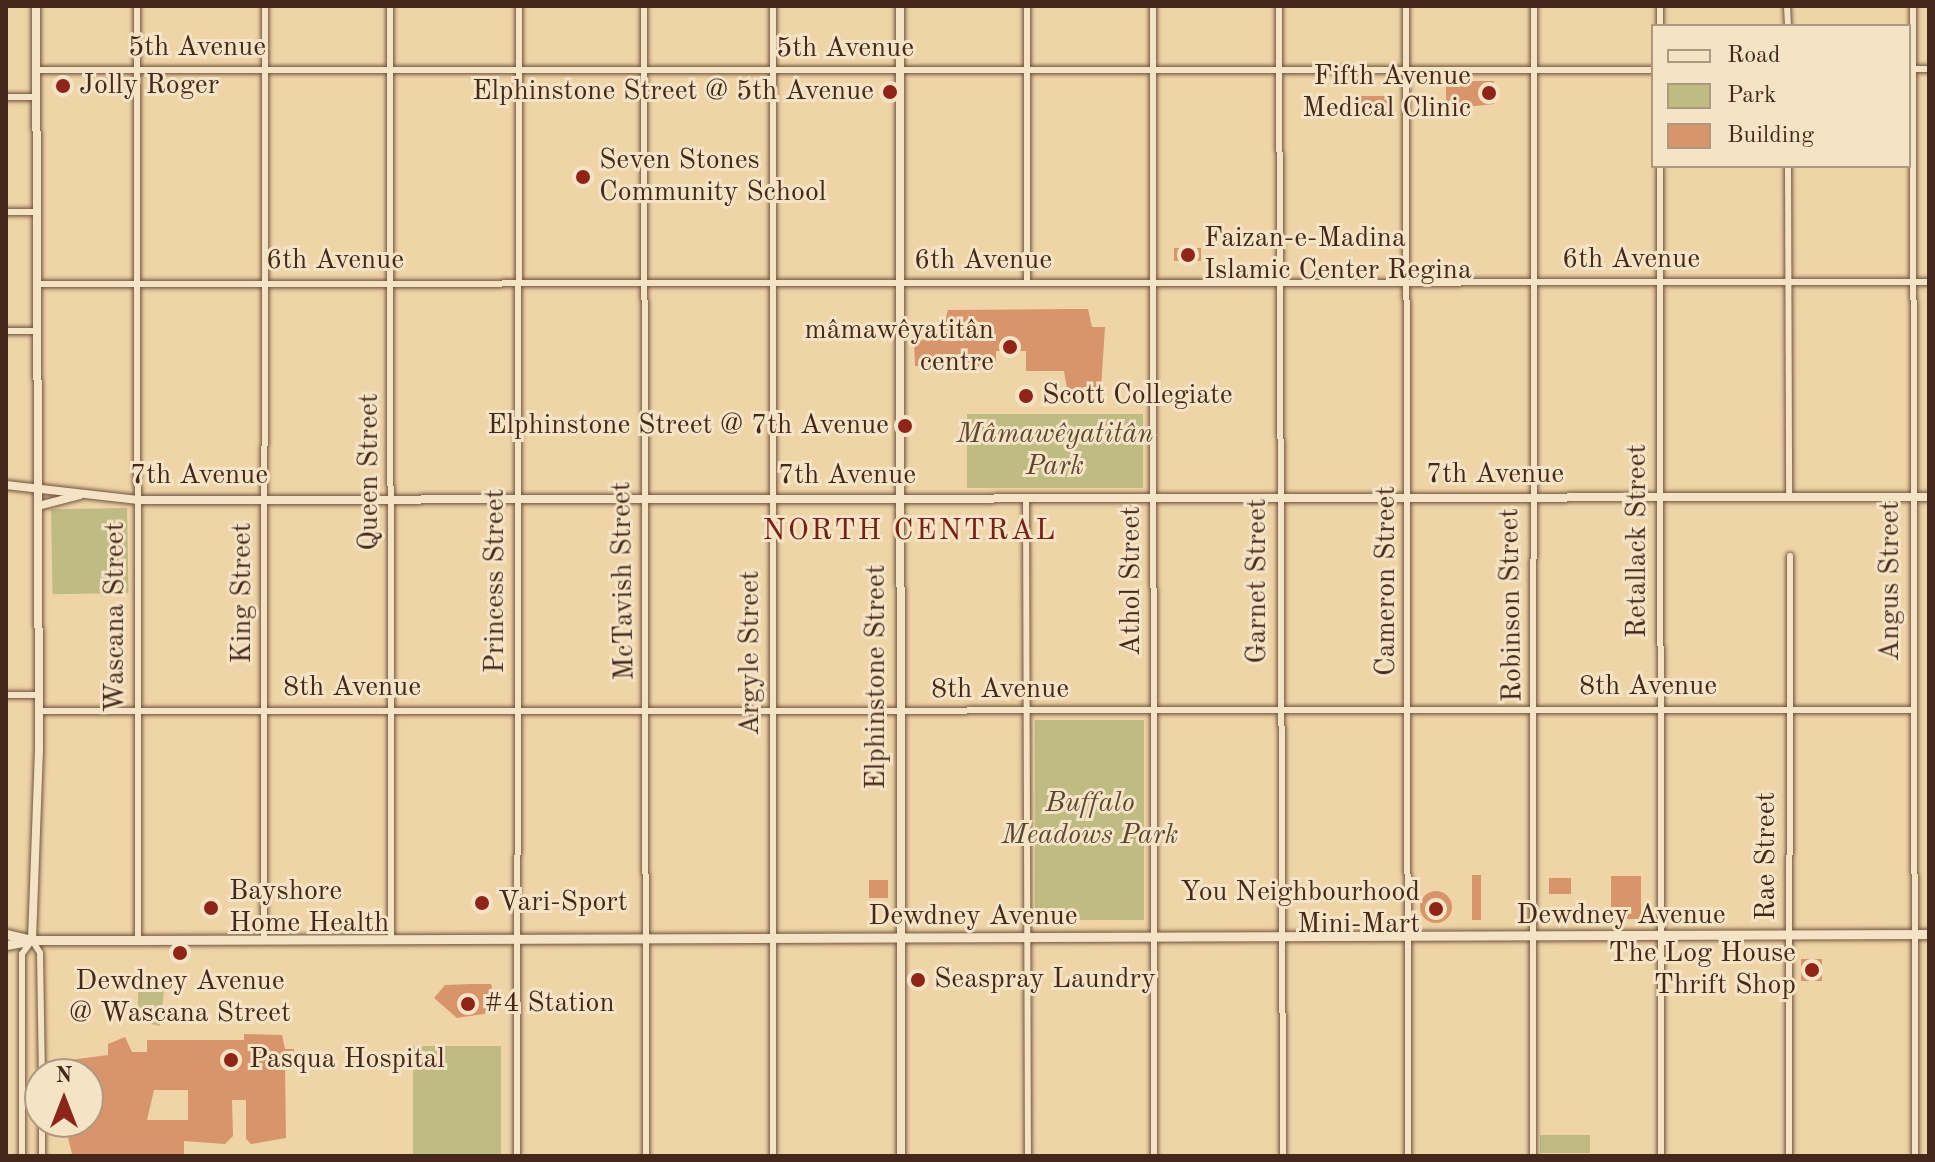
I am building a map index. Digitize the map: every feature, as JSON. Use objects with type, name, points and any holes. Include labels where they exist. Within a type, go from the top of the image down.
[{"type":"main road","name":"Dewdney Avenue","points":[[6,934],[32,940]]},
{"type":"main road","name":"Dewdney Avenue","points":[[6,945],[32,940],[1026,940],[1929,934]]},
{"type":"main road","name":"Dewdney Avenue","points":[[1915,936],[1929,941]]},
{"type":"street","points":[[36,6],[39,711],[32,940],[40,953],[42,1058]]},
{"type":"street","name":"Wascana Street","points":[[137,6],[138,940]]},
{"type":"street","name":"King Street","points":[[264,939],[265,6]]},
{"type":"street","name":"Queen Street","points":[[390,6],[391,939]]},
{"type":"street","name":"Princess Street","points":[[517,1156],[519,6]]},
{"type":"street","name":"McTavish Street","points":[[644,6],[646,1156]]},
{"type":"street","name":"Argyle Street","points":[[773,6],[773,1156]]},
{"type":"street","name":"Elphinstone Street","points":[[900,6],[898,498],[901,1156]]},
{"type":"street","points":[[1027,6],[1027,283]]},
{"type":"street","name":"Athol Street","points":[[1153,6],[1154,1156]]},
{"type":"street","name":"Garnet Street","points":[[1279,6],[1283,1156]]},
{"type":"street","name":"Cameron Street","points":[[1406,6],[1410,497],[1408,1156]]},
{"type":"street","name":"Robinson Street","points":[[1533,1156],[1534,6]]},
{"type":"street","name":"Angus Street","points":[[1913,6],[1915,1156]]},
{"type":"street","points":[[1911,69],[1929,69]]},
{"type":"street","name":"5th Avenue","points":[[36,70],[1651,70]]},
{"type":"street","points":[[6,97],[35,97]]},
{"type":"street","name":"Retallack Street","points":[[1660,168],[1661,1156]]},
{"type":"street","points":[[1788,168],[1789,497]]},
{"type":"street","points":[[6,212],[36,212]]},
{"type":"street","name":"6th Avenue","points":[[38,284],[1929,282]]},
{"type":"street","points":[[6,331],[37,331]]},
{"type":"street","name":"7th Avenue","points":[[6,485],[38,485],[81,495],[138,500],[1929,497]]},
{"type":"street","points":[[38,506],[81,495]]},
{"type":"street","points":[[1026,498],[1028,1156]]},
{"type":"street","name":"Rae Street","points":[[1789,1156],[1790,556]]},
{"type":"street","points":[[6,695],[39,695]]},
{"type":"street","name":"8th Avenue","points":[[39,711],[518,709],[1027,713],[1409,709],[1914,710]]},
{"type":"street","points":[[22,1156],[22,954],[32,940]]},
{"type":"green space","name":"Mâmawêyatitân Park","points":[[967,414],[1143,414],[1143,488],[967,488]]},
{"type":"green space","points":[[127,508],[128,593],[52,594],[51,509]]},
{"type":"green space","name":"Buffalo Meadows Park","points":[[1035,720],[1144,720],[1144,920],[1035,920]]},
{"type":"green space","points":[[144,977],[165,983],[160,1026],[138,1021],[138,984]]},
{"type":"green space","points":[[413,1046],[501,1046],[501,1154],[413,1154]]},
{"type":"green space","points":[[1540,1135],[1590,1135],[1590,1153],[1540,1153]]},
{"type":"building","points":[[1494,81],[1494,104],[1446,109],[1446,82]]},
{"type":"building","points":[[1355,96],[1389,96],[1389,117],[1355,117]]},
{"type":"building","name":"Faizan-e-Madina Islamic Center Regina","points":[[1174,248],[1201,248],[1201,261],[1174,261]]},
{"type":"building","name":"mâmawêyatitân centre","points":[[1088,309],[1092,327],[1105,327],[1101,389],[1067,389],[1064,371],[1026,371],[1026,351],[996,351],[996,367],[915,366],[914,343],[942,333],[948,310]]},
{"type":"building","points":[[1472,875],[1481,875],[1481,920],[1472,920]]},
{"type":"building","points":[[1611,876],[1641,876],[1641,919],[1611,919]]},
{"type":"building","points":[[1549,878],[1571,878],[1571,894],[1549,894]]},
{"type":"building","points":[[869,880],[888,880],[888,898],[869,898]]},
{"type":"building","name":"You Neighbourhood Mini-Mart","points":[[1436,891],[1447,896],[1452,907],[1447,918],[1436,923],[1425,918],[1420,907],[1425,896]]},
{"type":"building","name":"The Log House Thrift Shop","points":[[1801,959],[1822,959],[1822,981],[1801,981]]},
{"type":"building","name":"#4 Station","points":[[491,984],[497,1012],[457,1018],[434,998],[445,985]]},
{"type":"building","name":"Pasqua Hospital","points":[[244,1034],[282,1035],[285,1049],[294,1049],[294,1065],[285,1065],[286,1138],[251,1144],[246,1139],[246,1100],[232,1100],[233,1136],[225,1144],[184,1141],[184,1154],[72,1154],[68,1138],[104,1138],[104,1058],[85,1058],[108,1055],[108,1044],[125,1037],[132,1052],[147,1052],[147,1040],[244,1040]],"holes":[[[154,1090],[188,1090],[188,1120],[147,1120]]]},
{"type":"place","name":"Jolly Roger","points":[[63,86]]},
{"type":"place","name":"Elphinstone Street @ 5th Avenue","points":[[890,92]]},
{"type":"place","name":"Fifth Avenue Medical Clinic","points":[[1489,93]]},
{"type":"place","name":"Seven Stones Community School","points":[[583,177]]},
{"type":"place","name":"Faizan-e-Madina Islamic Center Regina","points":[[1188,255]]},
{"type":"place","name":"mâmawêyatitân centre","points":[[1010,347]]},
{"type":"place","name":"Scott Collegiate","points":[[1026,396]]},
{"type":"place","name":"Elphinstone Street @ 7th Avenue","points":[[905,426]]},
{"type":"place","name":"Vari-Sport","points":[[482,903]]},
{"type":"place","name":"Bayshore Home Health","points":[[211,908]]},
{"type":"place","name":"You Neighbourhood Mini-Mart","points":[[1436,909]]},
{"type":"place","name":"Dewdney Avenue @ Wascana Street","points":[[180,953]]},
{"type":"place","name":"The Log House Thrift Shop","points":[[1812,970]]},
{"type":"place","name":"Seaspray Laundry","points":[[918,980]]},
{"type":"place","name":"#4 Station","points":[[468,1004]]},
{"type":"place","name":"Pasqua Hospital","points":[[231,1060]]},
{"type":"district","name":"NORTH CENTRAL","points":[[910,531]]}]
